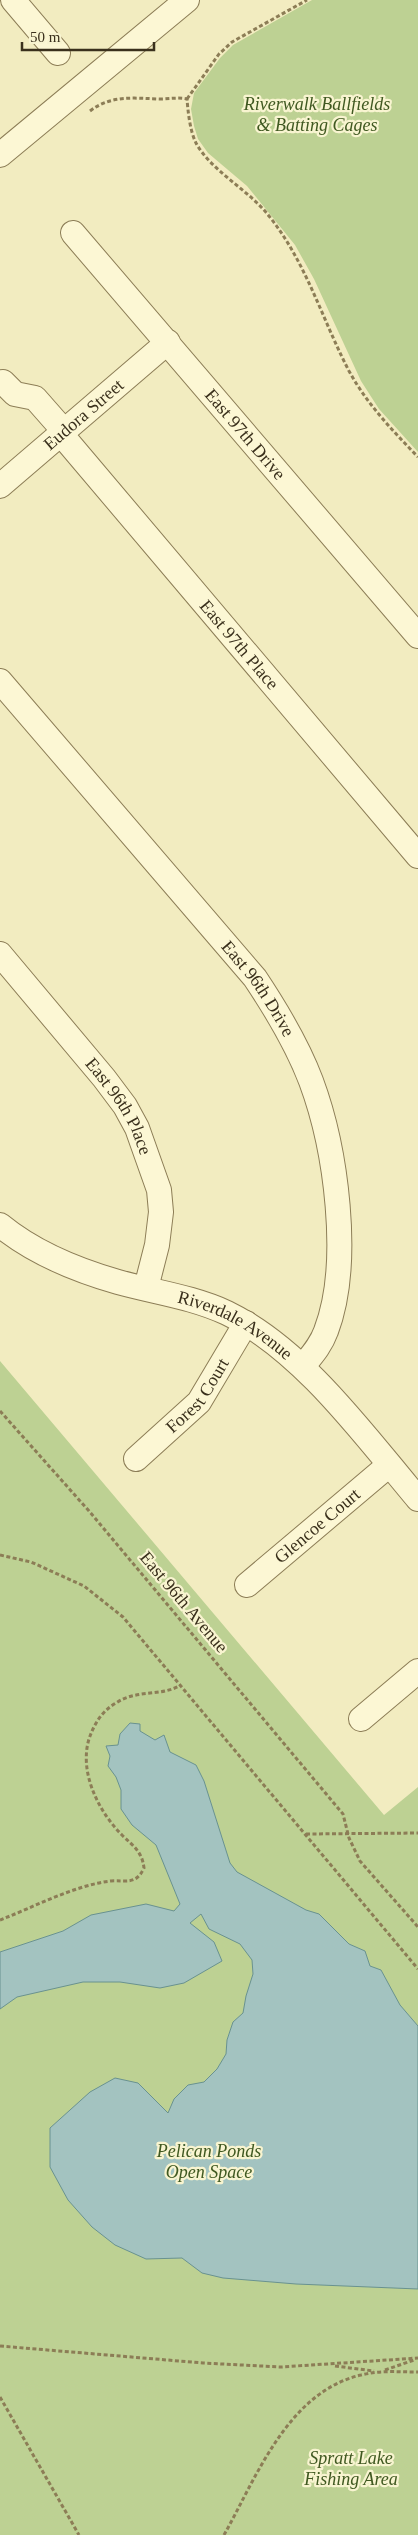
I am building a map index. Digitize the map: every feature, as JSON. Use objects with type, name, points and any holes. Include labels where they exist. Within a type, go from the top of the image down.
[{"type":"street","points":[[13,0],[58,53]]},
{"type":"street","points":[[0,155],[187,0]]},
{"type":"street","name":"East 97th Drive","points":[[73,233],[418,636]]},
{"type":"street","name":"Eudora Street","points":[[0,486],[168,342]]},
{"type":"street","name":"East 97th Place","points":[[3,382],[15,394],[34,398],[418,856]]},
{"type":"street","name":"East 96th Drive","points":[[0,680],[255,978],[286,1027],[301,1056],[319,1104],[332,1155],[339,1234],[336,1276],[326,1331],[319,1346],[303,1366]]},
{"type":"street","name":"East 96th Place","points":[[0,954],[104,1078],[125,1106],[137,1128],[159,1190],[161,1212],[157,1245],[146,1288]]},
{"type":"street","name":"Riverdale Avenue","points":[[0,1225],[15,1238],[72,1266],[120,1282],[210,1306],[246,1323],[303,1366],[418,1499]]},
{"type":"street","name":"Forest Court","points":[[136,1459],[200,1402],[246,1323]]},
{"type":"street","name":"Glencoe Court","points":[[247,1585],[389,1464]]},
{"type":"street","points":[[362,1719],[418,1671]]},
{"type":"path","points":[[307,0],[232,42],[219,54],[187,99],[188,112],[196,143],[207,157],[246,191],[269,216],[306,274],[349,372],[379,416],[418,457]]},
{"type":"path","points":[[90,111],[100,104],[111,100],[134,97],[187,99]]},
{"type":"path","name":"East 96th Avenue","points":[[0,1411],[89,1510],[343,1814],[348,1834]]},
{"type":"path","points":[[0,1555],[31,1562],[84,1586],[122,1617],[418,1969]]},
{"type":"path","points":[[0,1920],[93,1885],[111,1881],[132,1882],[140,1877],[144,1868],[138,1849],[123,1836],[107,1815],[87,1773],[85,1759],[87,1746],[95,1724],[114,1703],[126,1697],[147,1692],[170,1690],[181,1685]]},
{"type":"path","points":[[305,1834],[418,1833]]},
{"type":"path","points":[[348,1834],[360,1861],[418,1927]]},
{"type":"path","points":[[0,2346],[203,2363],[281,2367],[418,2358]]},
{"type":"path","points":[[224,2535],[294,2416],[323,2391],[342,2382],[382,2371],[418,2358]]},
{"type":"path","points":[[327,2365],[382,2371],[418,2372]]},
{"type":"path","points":[[0,2397],[79,2535]]},
{"type":"green space","name":"Riverwalk Ballfields & Batting Cages","points":[[312,0],[418,0],[418,452],[379,409],[361,381],[314,279],[295,245],[247,186],[208,153],[198,139],[194,126],[191,109],[194,93],[220,58],[233,45]]},
{"type":"green space","name":"Pelican Ponds Open Space","points":[[0,1361],[384,1815],[418,1787],[418,2535],[0,2535]]},
{"type":"water","points":[[130,1723],[140,1724],[140,1731],[155,1740],[164,1735],[170,1752],[196,1765],[204,1781],[230,1863],[237,1872],[306,1910],[319,1914],[349,1944],[365,1951],[370,1966],[381,1970],[400,2005],[418,2026],[418,2289],[296,2284],[223,2278],[202,2273],[182,2258],[146,2259],[115,2245],[92,2227],[68,2200],[50,2167],[50,2128],[90,2092],[115,2078],[138,2083],[168,2113],[174,2099],[188,2085],[204,2082],[217,2069],[226,2054],[227,2040],[233,2022],[243,2013],[253,1974],[252,1960],[240,1944],[209,1929],[201,1914],[190,1923],[214,1942],[222,1961],[184,1983],[160,1988],[120,1982],[83,1982],[17,1997],[0,2009],[0,1952],[63,1931],[91,1915],[146,1904],[174,1911],[180,1904],[156,1845],[132,1825],[121,1809],[121,1790],[116,1777],[108,1766],[110,1756],[106,1746],[118,1745],[120,1734]]},
{"type":"park label","name":"Spratt Lake Fishing Area","points":[[351,2468]]}]
